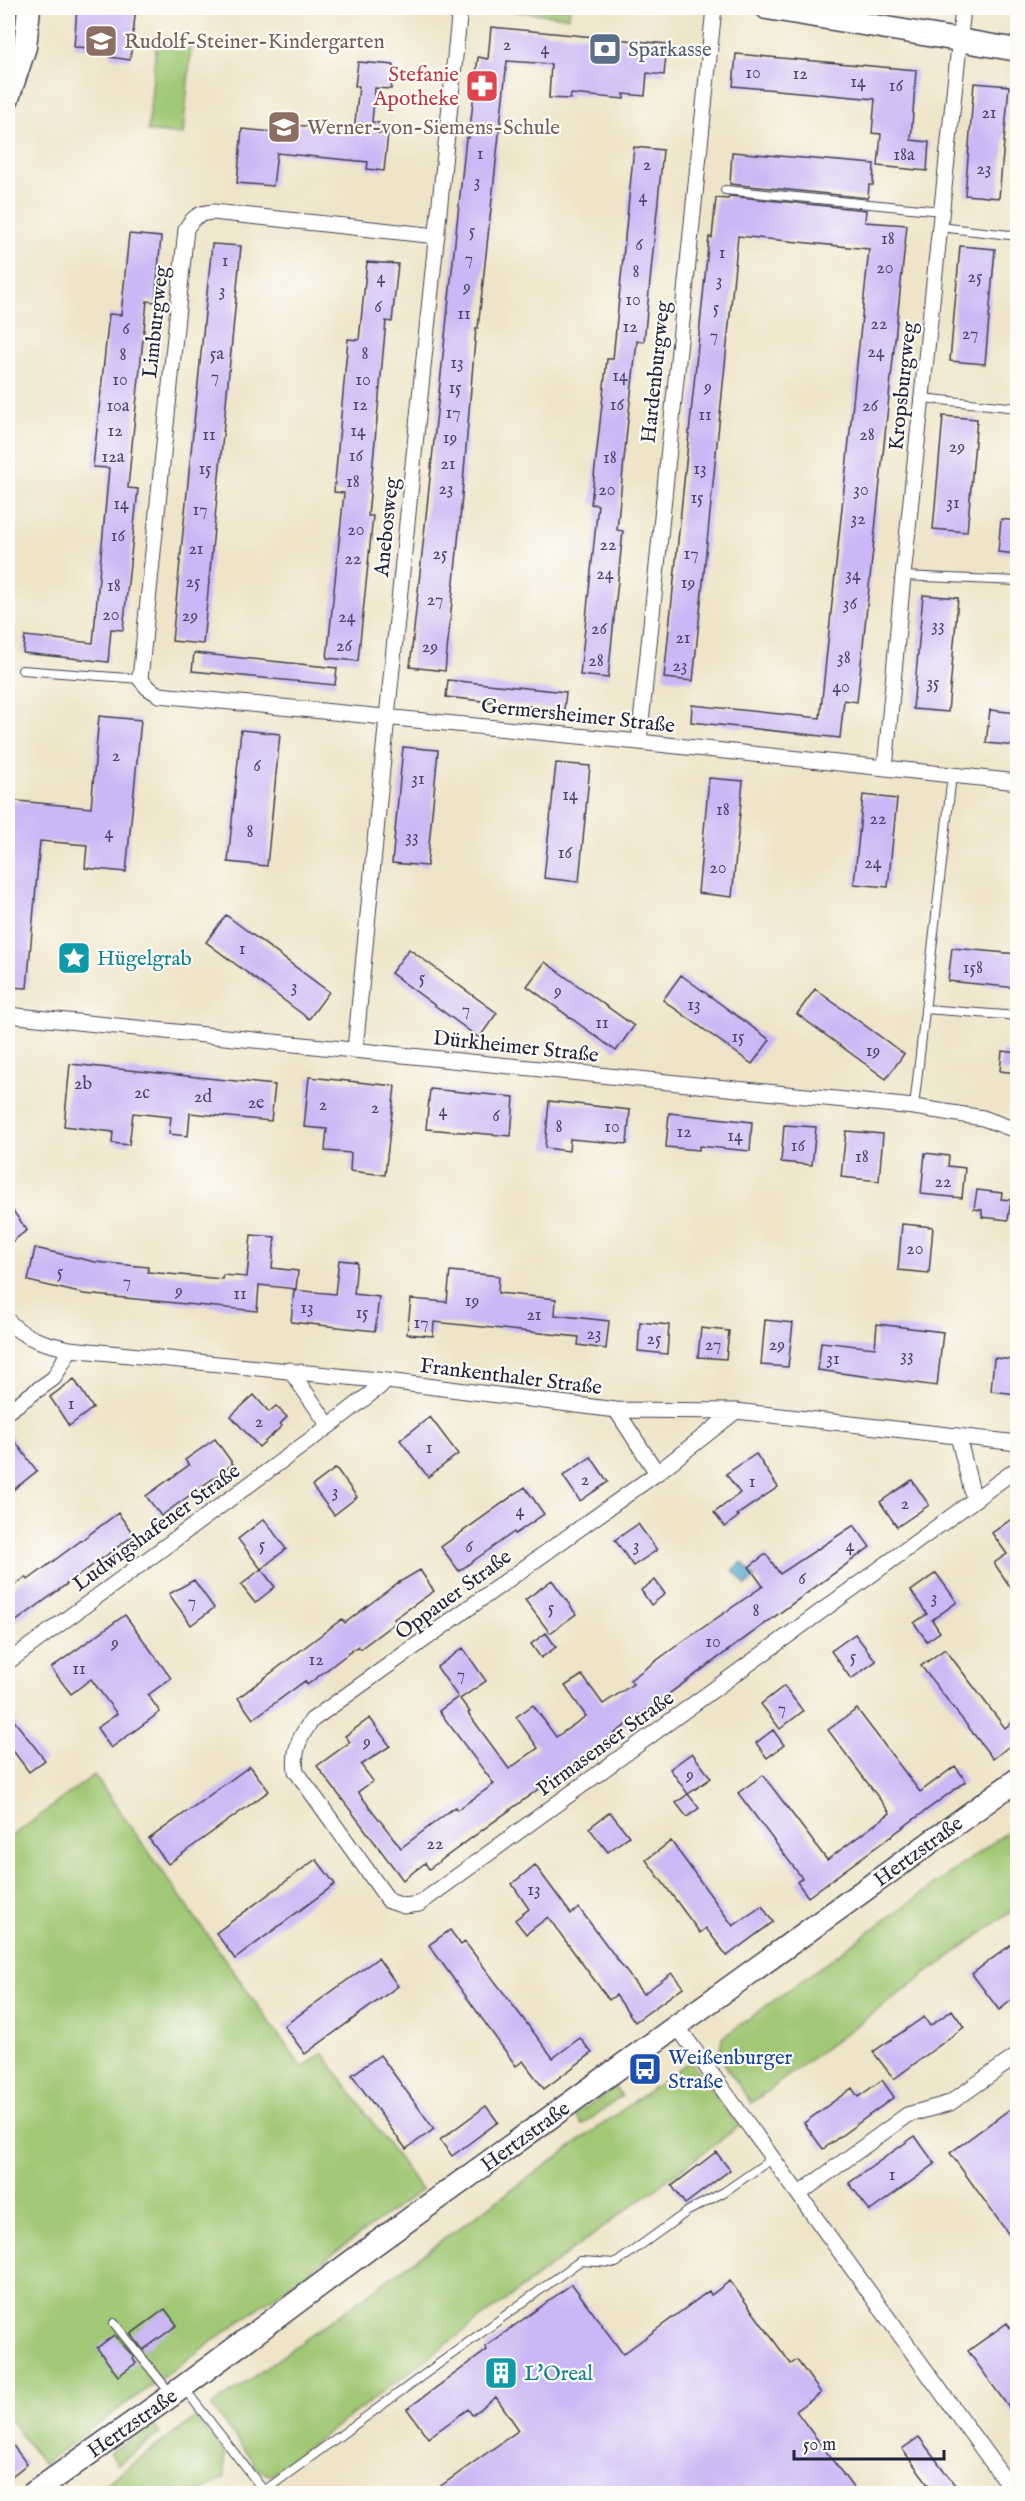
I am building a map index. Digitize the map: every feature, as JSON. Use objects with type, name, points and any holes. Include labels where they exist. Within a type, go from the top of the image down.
[{"type":"main road","points":[[8,98],[25,47],[29,8]]},
{"type":"main road","points":[[766,8],[1017,50]]},
{"type":"main road","name":"Hertzstraße","points":[[32,2493],[178,2391],[371,2247],[1017,1779]]},
{"type":"street","name":"Anebosweg","points":[[355,1050],[460,8]]},
{"type":"street","name":"Hardenburgweg","points":[[639,742],[714,8]]},
{"type":"street","name":"Kropsburgweg","points":[[885,768],[963,8]]},
{"type":"street","name":"Limburgweg","points":[[140,678],[186,229],[191,220],[201,213],[213,212],[437,236]]},
{"type":"street","name":"Germersheimer Straße","points":[[140,678],[148,688],[159,695],[1017,782]]},
{"type":"street","name":"Dürkheimer Straße","points":[[8,1015],[914,1107],[983,1118],[1017,1131]]},
{"type":"street","name":"Frankenthaler Straße","points":[[8,1321],[30,1338],[70,1349],[290,1370],[616,1410],[736,1411],[1017,1443]]},
{"type":"street","points":[[8,1411],[54,1377],[70,1349]]},
{"type":"street","points":[[290,1370],[329,1426]]},
{"type":"street","name":"Ludwigshafener Straße","points":[[8,1662],[387,1381]]},
{"type":"street","points":[[616,1410],[657,1473]]},
{"type":"street","name":"Oppauer Straße","points":[[295,1764],[297,1746],[312,1720],[657,1473],[736,1411]]},
{"type":"street","points":[[958,1437],[974,1500]]},
{"type":"street","name":"Pirmasenser Straße","points":[[295,1764],[299,1776],[389,1900],[404,1906],[419,1904],[1017,1468]]},
{"type":"street","points":[[677,2026],[1015,2493]]},
{"type":"street","points":[[799,2194],[907,2115],[950,2103],[1017,2055]]},
{"type":"lane","points":[[725,190],[942,211]]},
{"type":"lane","points":[[940,227],[1017,236]]},
{"type":"lane","points":[[922,398],[1017,408]]},
{"type":"lane","points":[[903,576],[1017,581]]},
{"type":"lane","points":[[22,670],[140,678]]},
{"type":"lane","points":[[914,1107],[952,775]]},
{"type":"lane","points":[[925,1008],[1017,1016]]},
{"type":"lane","points":[[114,2323],[178,2391],[264,2492],[580,2261],[616,2263],[688,2211],[724,2192],[772,2158]]},
{"type":"green space","points":[[480,8],[570,8],[569,17]]},
{"type":"green space","points":[[156,46],[191,49],[183,135],[148,131]]},
{"type":"green space","points":[[94,1775],[302,2068],[323,2053],[421,2190],[43,2464],[8,2417],[8,1839]]},
{"type":"green space","points":[[1017,1825],[1017,1907],[751,2103],[719,2057],[722,2038]]},
{"type":"green space","points":[[690,2061],[739,2126],[271,2475],[258,2469],[212,2407]]},
{"type":"green space","points":[[615,2087],[622,2096],[582,2125],[576,2117],[578,2113]]},
{"type":"green space","points":[[196,2418],[224,2453],[225,2476],[200,2493],[93,2493]]},
{"type":"green space","points":[[152,2423],[160,2434],[118,2464],[110,2453]]},
{"type":"water","points":[[742,1562],[755,1578],[746,1586],[733,1570]]},
{"type":"building","points":[[77,8],[136,8],[130,60],[110,57],[111,49],[74,47]]},
{"type":"building","points":[[491,27],[667,44],[664,75],[647,73],[645,96],[624,94],[624,99],[571,94],[570,99],[549,98],[551,64],[507,61],[478,328],[476,328],[445,671],[410,667],[466,138],[469,138],[478,57],[488,59]]},
{"type":"building","points":[[736,54],[916,70],[911,140],[929,142],[927,171],[878,166],[881,134],[872,133],[875,99],[733,86]]},
{"type":"building","points":[[358,62],[394,65],[391,89],[375,88],[372,122],[379,123],[378,133],[388,134],[384,171],[367,169],[368,162],[277,153],[273,186],[237,183],[242,129],[295,134],[295,125],[354,131],[359,86],[355,86]]},
{"type":"building","points":[[974,83],[1009,86],[999,198],[965,195]]},
{"type":"building","points":[[634,147],[663,150],[644,342],[637,341],[628,420],[617,530],[623,531],[608,678],[580,675],[598,505],[591,504],[607,359],[613,359]]},
{"type":"building","points":[[732,152],[874,164],[873,185],[869,185],[868,198],[730,184]]},
{"type":"building","points":[[729,196],[866,210],[865,222],[907,225],[857,702],[844,700],[840,738],[691,722],[692,705],[820,718],[869,249],[738,236],[693,681],[664,678],[709,237],[712,238],[716,198],[728,199]]},
{"type":"building","points":[[129,234],[161,237],[155,302],[147,301],[132,445],[128,488],[138,489],[123,630],[111,629],[108,662],[23,653],[25,636],[93,643],[109,468],[93,467],[109,314],[121,315]]},
{"type":"building","points":[[212,244],[241,246],[203,644],[172,641]]},
{"type":"building","points":[[960,246],[995,249],[985,364],[950,361]]},
{"type":"building","points":[[367,262],[398,264],[392,322],[386,321],[368,516],[373,516],[358,661],[327,658],[344,493],[334,492],[348,339],[359,340]]},
{"type":"building","points":[[943,416],[977,419],[967,532],[933,529]]},
{"type":"building","points":[[1001,519],[1017,521],[1017,554],[998,552]]},
{"type":"building","points":[[923,595],[958,598],[948,712],[913,709]]},
{"type":"building","points":[[194,653],[337,668],[335,685],[192,671]]},
{"type":"building","points":[[448,680],[566,692],[564,710],[446,697]]},
{"type":"building","points":[[990,710],[1017,713],[1017,746],[986,743]]},
{"type":"building","points":[[99,716],[141,720],[126,872],[85,868],[87,845],[40,841],[27,988],[8,987],[8,800],[91,808]]},
{"type":"building","points":[[241,730],[280,734],[267,866],[228,862]]},
{"type":"building","points":[[403,747],[438,750],[427,866],[392,863]]},
{"type":"building","points":[[556,763],[590,766],[579,882],[544,878]]},
{"type":"building","points":[[709,778],[743,781],[732,897],[698,893]]},
{"type":"building","points":[[863,795],[897,799],[888,887],[854,884]]},
{"type":"building","points":[[226,915],[329,992],[309,1019],[206,942]]},
{"type":"building","points":[[952,948],[1017,954],[1017,988],[948,981]]},
{"type":"building","points":[[409,949],[497,1013],[479,1038],[391,973]]},
{"type":"building","points":[[545,962],[634,1026],[616,1051],[527,986]]},
{"type":"building","points":[[681,975],[770,1040],[752,1064],[663,1000]]},
{"type":"building","points":[[815,989],[904,1054],[886,1079],[797,1014]]},
{"type":"building","points":[[1002,1051],[1017,1053],[1017,1073],[1000,1071]]},
{"type":"building","points":[[70,1064],[275,1085],[271,1121],[190,1113],[188,1136],[169,1134],[171,1117],[133,1113],[129,1145],[112,1143],[113,1132],[64,1126]]},
{"type":"building","points":[[309,1077],[395,1086],[385,1175],[350,1171],[351,1153],[325,1151],[327,1129],[304,1127]]},
{"type":"building","points":[[430,1089],[514,1097],[511,1136],[426,1129]]},
{"type":"building","points":[[549,1101],[630,1110],[627,1144],[570,1139],[569,1151],[545,1148]]},
{"type":"building","points":[[669,1113],[752,1122],[750,1151],[699,1146],[699,1150],[666,1147]]},
{"type":"building","points":[[784,1125],[816,1127],[812,1165],[781,1162]]},
{"type":"building","points":[[846,1131],[883,1134],[879,1181],[841,1177]]},
{"type":"building","points":[[925,1153],[949,1156],[948,1166],[965,1168],[962,1198],[921,1194]]},
{"type":"building","points":[[977,1190],[1002,1193],[1001,1199],[1011,1200],[1008,1220],[982,1217],[982,1210],[974,1209]]},
{"type":"building","points":[[8,1204],[27,1230],[8,1245]]},
{"type":"building","points":[[902,1224],[933,1227],[929,1273],[898,1270]]},
{"type":"building","points":[[251,1235],[275,1237],[272,1268],[298,1271],[296,1289],[259,1285],[257,1311],[84,1294],[28,1281],[35,1248],[95,1262],[148,1267],[148,1272],[222,1279],[223,1275],[247,1277]]},
{"type":"building","points":[[339,1260],[357,1262],[354,1294],[379,1297],[375,1331],[291,1322],[294,1290],[335,1294]]},
{"type":"building","points":[[450,1271],[499,1276],[498,1293],[556,1299],[555,1315],[609,1321],[606,1349],[578,1345],[579,1337],[434,1322],[433,1336],[407,1334],[411,1299],[447,1302]]},
{"type":"building","points":[[765,1320],[793,1323],[788,1367],[761,1365]]},
{"type":"building","points":[[640,1322],[669,1325],[667,1354],[638,1351]]},
{"type":"building","points":[[877,1324],[943,1332],[937,1386],[818,1370],[821,1342],[875,1348]]},
{"type":"building","points":[[701,1328],[729,1331],[726,1359],[698,1357]]},
{"type":"building","points":[[994,1358],[1017,1360],[1017,1394],[991,1391]]},
{"type":"building","points":[[74,1379],[93,1408],[69,1426],[50,1397]]},
{"type":"building","points":[[254,1395],[269,1412],[276,1406],[287,1417],[280,1424],[282,1426],[259,1447],[231,1416]]},
{"type":"building","points":[[430,1417],[458,1454],[428,1477],[400,1440]]},
{"type":"building","points":[[8,1432],[37,1471],[8,1494]]},
{"type":"building","points":[[215,1439],[233,1464],[161,1516],[146,1496],[189,1465],[185,1460]]},
{"type":"building","points":[[756,1454],[778,1487],[737,1515],[739,1516],[725,1527],[714,1513],[740,1493],[726,1474]]},
{"type":"building","points":[[591,1457],[608,1482],[580,1501],[563,1476]]},
{"type":"building","points":[[336,1468],[357,1497],[334,1515],[312,1486]]},
{"type":"building","points":[[912,1480],[929,1505],[897,1527],[880,1502]]},
{"type":"building","points":[[525,1487],[544,1514],[459,1571],[441,1547]]},
{"type":"building","points":[[118,1513],[134,1535],[8,1627],[8,1590],[26,1577],[28,1580]]},
{"type":"building","points":[[1017,1515],[1017,1597],[994,1563],[1007,1554],[992,1533]]},
{"type":"building","points":[[264,1519],[286,1549],[261,1569],[238,1539]]},
{"type":"building","points":[[638,1524],[657,1550],[633,1566],[615,1540]]},
{"type":"building","points":[[854,1525],[870,1547],[429,1869],[425,1863],[403,1880],[317,1766],[350,1742],[345,1736],[370,1718],[390,1746],[361,1765],[373,1781],[358,1792],[401,1848],[455,1807],[457,1810],[494,1784],[439,1711],[458,1697],[437,1667],[463,1648],[486,1681],[460,1699],[509,1769],[538,1748],[516,1717],[533,1705],[556,1737],[586,1716],[565,1686],[582,1675],[603,1704],[633,1684],[630,1680],[763,1586],[749,1567],[766,1554],[780,1574]]},
{"type":"building","points":[[261,1569],[275,1587],[255,1603],[241,1585]]},
{"type":"building","points":[[420,1570],[434,1591],[394,1619],[396,1622],[360,1649],[358,1646],[307,1685],[305,1681],[253,1719],[238,1698],[342,1619],[345,1623],[396,1584]]},
{"type":"building","points":[[936,1573],[957,1602],[932,1620],[940,1632],[927,1641],[914,1623],[927,1614],[911,1591]]},
{"type":"building","points":[[194,1580],[214,1608],[191,1625],[169,1594]]},
{"type":"building","points":[[552,1580],[576,1614],[550,1633],[525,1600]]},
{"type":"building","points":[[655,1580],[665,1594],[651,1605],[641,1590]]},
{"type":"building","points":[[125,1615],[171,1678],[148,1695],[160,1712],[111,1748],[97,1728],[117,1714],[91,1679],[71,1694],[51,1668]]},
{"type":"building","points":[[546,1633],[556,1647],[541,1658],[531,1644]]},
{"type":"building","points":[[855,1634],[876,1661],[851,1679],[831,1651]]},
{"type":"building","points":[[945,1649],[1005,1728],[1017,1718],[1017,1740],[993,1759],[921,1666]]},
{"type":"building","points":[[784,1686],[803,1711],[780,1729],[761,1704]]},
{"type":"building","points":[[857,1709],[920,1792],[955,1766],[966,1781],[808,1897],[797,1882],[802,1878],[738,1793],[763,1775],[827,1860],[890,1813],[828,1730]]},
{"type":"building","points":[[8,1713],[45,1760],[29,1772],[8,1744]]},
{"type":"building","points":[[773,1730],[784,1745],[767,1758],[756,1743]]},
{"type":"building","points":[[692,1753],[711,1778],[688,1794],[670,1769]]},
{"type":"building","points":[[250,1766],[269,1791],[168,1864],[149,1839]]},
{"type":"building","points":[[688,1794],[699,1808],[687,1817],[676,1803]]},
{"type":"building","points":[[610,1812],[629,1836],[608,1852],[589,1828]]},
{"type":"building","points":[[671,1841],[733,1926],[762,1906],[773,1922],[727,1956],[706,1928],[700,1933],[646,1860]]},
{"type":"building","points":[[316,1859],[335,1884],[235,1959],[216,1933]]},
{"type":"building","points":[[535,1865],[571,1914],[579,1908],[643,1994],[672,1973],[683,1987],[635,2022],[616,1995],[609,2000],[548,1917],[526,1934],[515,1920],[529,1909],[512,1884]]},
{"type":"building","points":[[450,1930],[461,1945],[465,1942],[553,2058],[580,2038],[592,2053],[544,2089],[523,2061],[516,2066],[429,1945]]},
{"type":"building","points":[[1017,1940],[1017,1996],[999,2010],[972,1974]]},
{"type":"building","points":[[378,1958],[398,1986],[305,2054],[284,2026]]},
{"type":"building","points":[[952,2010],[964,2027],[894,2079],[873,2052],[924,2017],[930,2026]]},
{"type":"building","points":[[380,2055],[434,2129],[406,2149],[352,2075]]},
{"type":"building","points":[[882,2080],[894,2097],[823,2149],[804,2123],[852,2088],[858,2097]]},
{"type":"building","points":[[1017,2104],[1017,2246],[950,2153]]},
{"type":"building","points":[[486,2106],[498,2122],[452,2156],[440,2140]]},
{"type":"building","points":[[915,2136],[935,2164],[870,2211],[849,2183]]},
{"type":"building","points":[[716,2152],[730,2170],[685,2204],[672,2186]]},
{"type":"building","points":[[730,2281],[791,2364],[797,2360],[821,2393],[796,2411],[857,2493],[431,2493],[519,2430],[496,2397],[472,2415],[468,2409],[428,2438],[407,2409],[487,2350],[485,2347],[572,2284],[623,2354],[709,2291],[711,2295]]},
{"type":"building","points":[[165,2309],[177,2325],[143,2350],[131,2334]]},
{"type":"building","points":[[1007,2323],[1017,2338],[1017,2419],[968,2351]]},
{"type":"building","points":[[114,2335],[134,2357],[132,2358],[136,2363],[118,2376],[97,2348]]},
{"type":"building","points":[[919,2437],[961,2493],[935,2493],[902,2449]]},
{"type":"building","points":[[8,2439],[27,2464],[8,2479]]},
{"type":"place","name":"Rudolf-Steiner-Kindergarten","points":[[101,41]]},
{"type":"place","name":"Sparkasse","points":[[605,49]]},
{"type":"place","name":"Stefanie Apotheke","points":[[482,86]]},
{"type":"place","name":"Werner-von-Siemens-Schule","points":[[284,127]]},
{"type":"place","name":"Hügelgrab","points":[[74,958]]},
{"type":"place","name":"Weißenburger Straße","points":[[645,2069]]},
{"type":"place","name":"L'Oreal","points":[[501,2373]]}]
